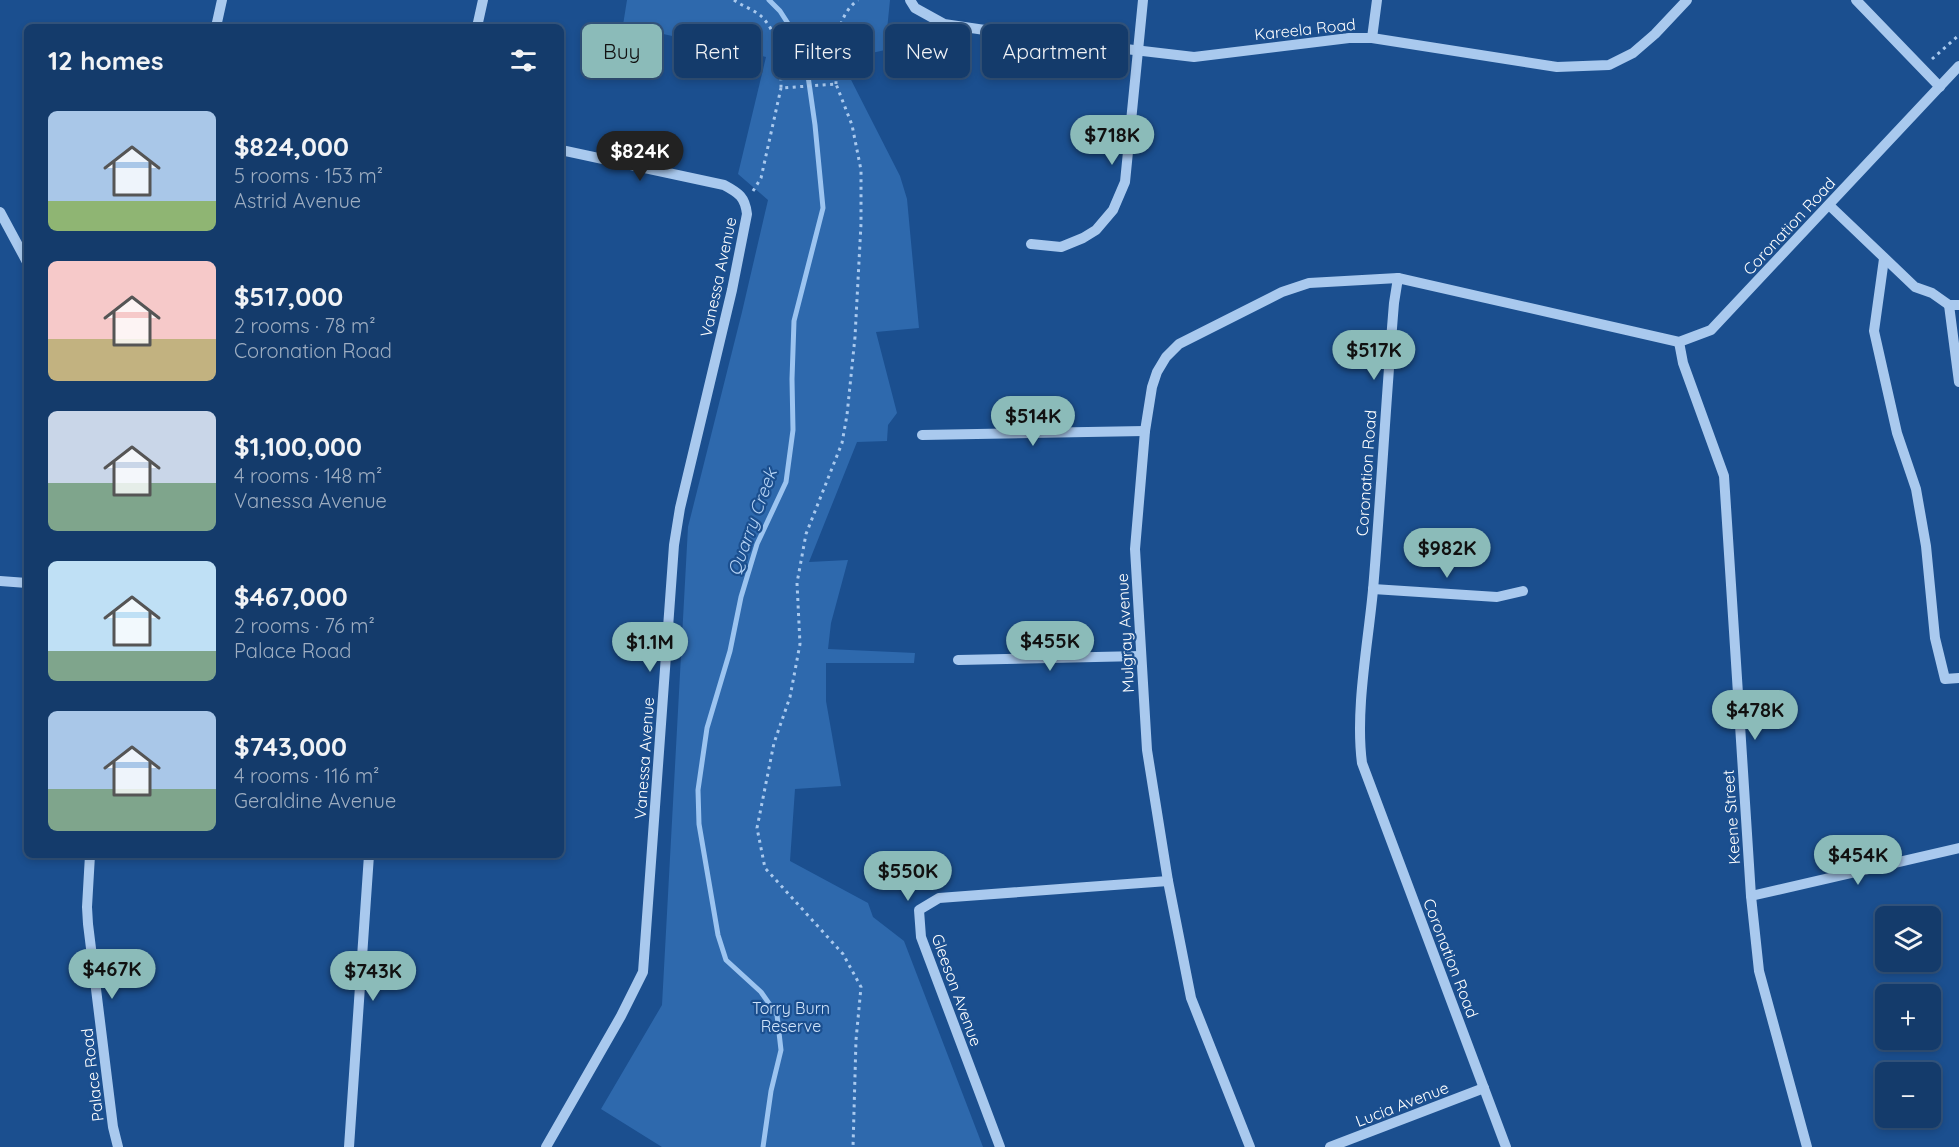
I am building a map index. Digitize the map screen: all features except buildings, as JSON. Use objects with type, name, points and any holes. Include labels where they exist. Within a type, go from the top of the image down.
[{"type":"street","points":[[217,24],[222,0]]},
{"type":"street","points":[[478,24],[483,0]]},
{"type":"street","name":"Kareela Road","points":[[909,0],[915,8],[944,24],[1194,57],[1349,38],[1372,38],[1557,67],[1609,65],[1633,52],[1655,34],[1688,0]]},
{"type":"street","points":[[1031,244],[1061,247],[1083,238],[1096,230],[1113,210],[1125,182],[1143,0]]},
{"type":"street","points":[[1372,38],[1377,0]]},
{"type":"street","points":[[1856,0],[1940,87]]},
{"type":"street","name":"Coronation Road","points":[[1679,342],[1711,330],[1959,66]]},
{"type":"street","name":"Vanessa Avenue","points":[[546,1147],[621,1016],[643,972],[674,545],[680,508],[732,290],[747,214],[746,203],[737,192],[724,185],[564,151]]},
{"type":"street","points":[[1829,205],[1915,287],[1932,292],[1954,305],[1959,382]]},
{"type":"street","points":[[0,212],[24,256]]},
{"type":"street","points":[[1884,259],[1874,331],[1897,433],[1916,489],[1926,546],[1935,638],[1945,679],[1959,678]]},
{"type":"street","points":[[1398,278],[1679,342]]},
{"type":"street","name":"Coronation Road","points":[[1398,278],[1392,327],[1360,732],[1362,763],[1506,1147]]},
{"type":"street","name":"Mulgray Avenue","points":[[1250,1147],[1191,998],[1168,881],[1147,750],[1135,549],[1144,431],[1157,372],[1166,357],[1179,344],[1282,292],[1308,283],[1398,278]]},
{"type":"street","name":"Keene Street","points":[[1679,342],[1683,363],[1721,464],[1726,490],[1730,581],[1758,971],[1808,1147]]},
{"type":"street","points":[[922,435],[1144,431]]},
{"type":"street","points":[[0,581],[24,583]]},
{"type":"street","points":[[1373,589],[1497,597],[1523,591]]},
{"type":"street","points":[[958,660],[1141,656]]},
{"type":"street","points":[[1751,896],[1959,848]]},
{"type":"street","name":"Palace Road","points":[[90,858],[88,924],[112,1119],[118,1147]]},
{"type":"street","points":[[349,1147],[369,858]]},
{"type":"street","name":"Gleeson Avenue","points":[[1000,1147],[921,937],[920,910],[939,898],[1168,881]]},
{"type":"street","name":"Lucia Avenue","points":[[1330,1147],[1484,1088]]},
{"type":"path","points":[[734,0],[760,15],[770,27],[781,58],[781,88],[761,177],[746,203]]},
{"type":"path","points":[[853,1147],[856,1041],[861,987],[843,954],[765,868],[757,828],[774,743],[790,697],[800,644],[797,583],[807,534],[842,443],[847,415],[861,224],[861,170],[852,125],[836,84],[836,56],[839,31],[848,8],[858,0]]},
{"type":"path","points":[[1932,59],[1959,35]]},
{"type":"path","points":[[781,88],[836,84]]},
{"type":"green space","name":"Torry Burn Reserve","points":[[627,0],[890,0],[888,24],[885,24],[885,50],[873,53],[873,24],[773,24],[773,78],[850,78],[900,176],[907,199],[919,328],[876,332],[897,413],[888,425],[887,441],[857,442],[809,562],[848,560],[831,623],[828,649],[915,653],[914,663],[826,663],[826,701],[841,786],[795,789],[790,861],[868,903],[873,917],[904,941],[983,1147],[662,1147],[601,1109],[662,1005],[688,527],[768,200],[738,174],[766,57],[761,56],[761,24],[674,24],[674,36],[662,34],[662,24],[623,24]]},
{"type":"waterway","name":"Quarry Creek","points":[[763,1147],[771,1091],[781,1050],[777,1015],[761,992],[726,960],[718,935],[699,824],[698,790],[707,728],[730,651],[741,597],[757,544],[786,482],[793,430],[794,321],[823,208],[808,76],[796,36],[780,11],[769,0]]}]
